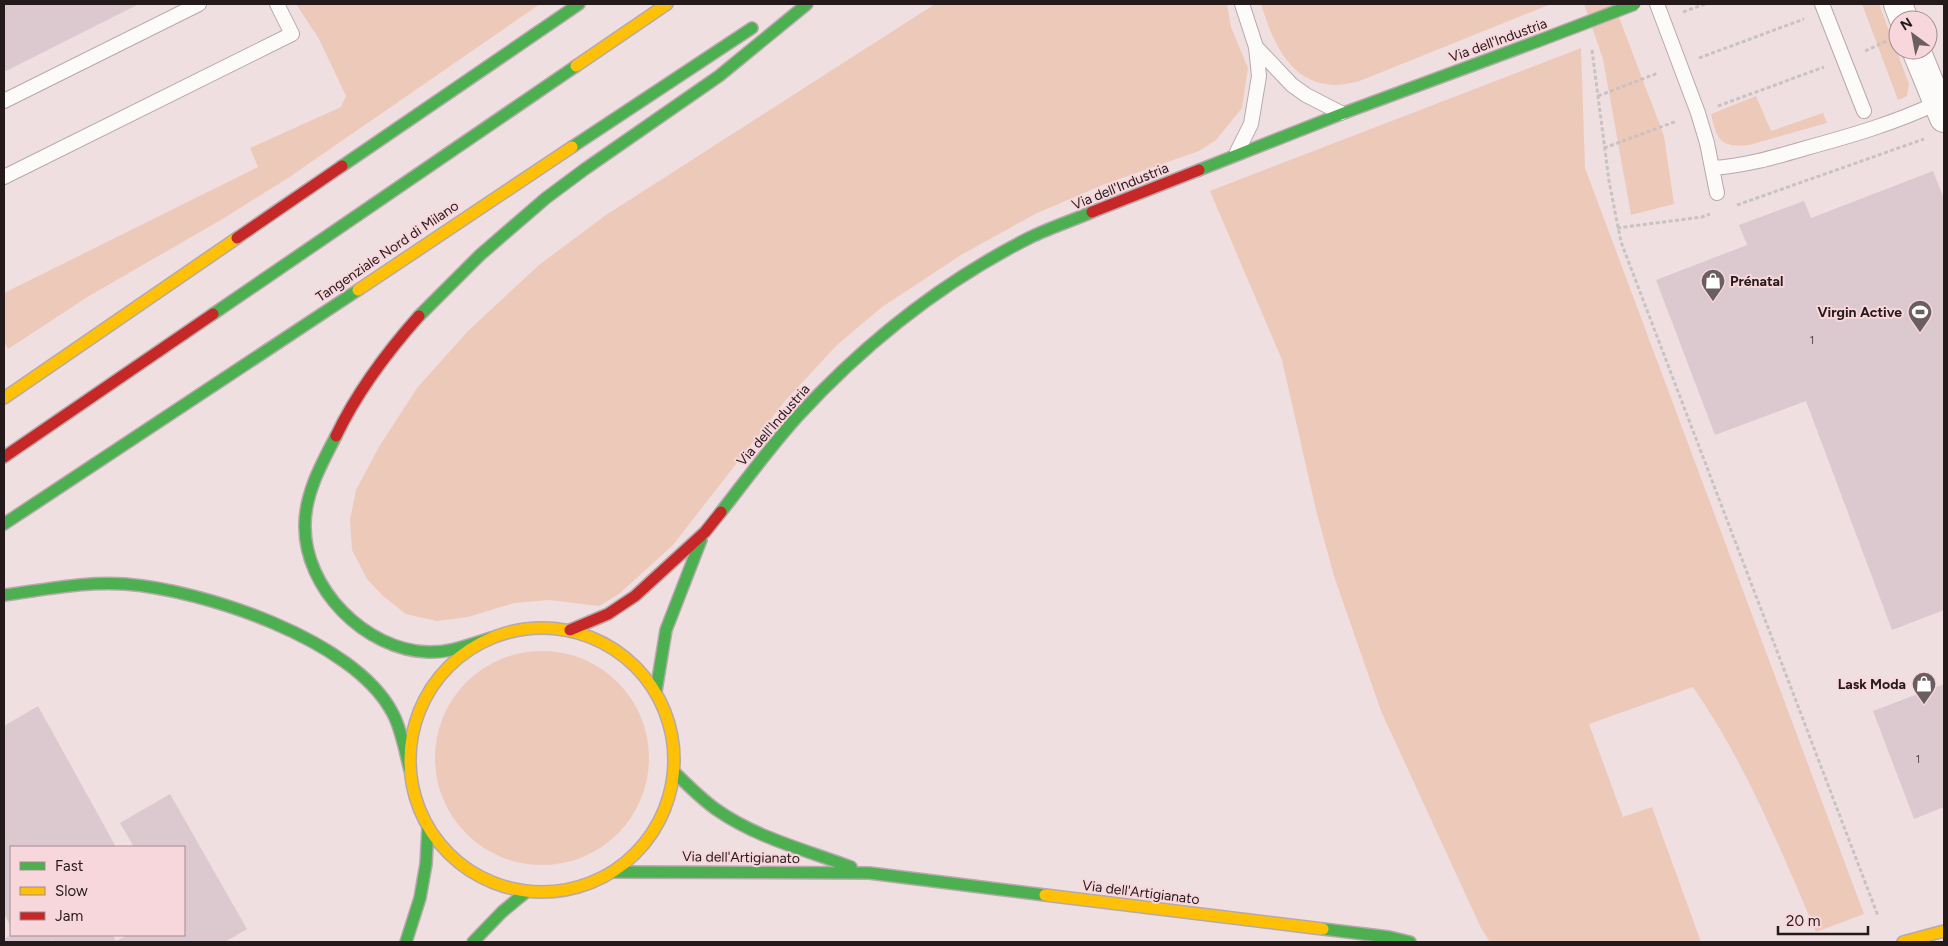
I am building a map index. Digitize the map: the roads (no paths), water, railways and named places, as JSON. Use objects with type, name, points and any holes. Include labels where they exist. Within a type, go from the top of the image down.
[{"type":"main road","points":[[4,398],[578,4]]},
{"type":"main road","points":[[4,457],[667,4]]},
{"type":"main road","points":[[4,595],[72,586],[124,584],[177,591],[265,619],[324,649],[355,670],[379,692],[393,713],[410,770],[415,800],[428,828],[446,852],[470,871],[496,885],[526,892],[556,892],[586,885],[613,872],[637,853],[655,829],[668,801],[674,772],[674,741],[667,715],[656,691],[640,670],[619,651],[596,638],[570,630],[543,627],[525,629],[452,649],[427,652],[400,646],[376,636],[340,609],[314,572],[307,549],[305,525],[309,501],[333,439],[354,401],[403,335],[446,289],[494,242],[547,197],[708,85],[807,4]]},
{"type":"main road","name":"Via dell'Industria","points":[[570,630],[608,614],[635,596],[705,532],[796,418],[852,360],[890,327],[935,293],[986,261],[1031,237],[1236,155],[1635,4]]},
{"type":"main road","name":"Tangenziale Nord di Milano","points":[[4,524],[385,270],[702,63],[764,20]]},
{"type":"main road","name":"Via dell'Industria","points":[[656,691],[666,630],[705,532]]},
{"type":"main road","points":[[410,770],[411,741],[418,714],[430,690],[447,668],[490,638]]},
{"type":"main road","name":"Via dell'Artigianato","points":[[674,772],[717,810],[734,820],[758,832],[869,873]]},
{"type":"main road","points":[[406,942],[420,898],[426,864],[428,828]]},
{"type":"main road","name":"Via dell'Artigianato","points":[[613,872],[869,873],[1389,937],[1410,942]]},
{"type":"main road","points":[[473,942],[502,912],[526,892]]},
{"type":"main road","points":[[1903,942],[1944,931]]},
{"type":"street","points":[[1915,60],[1938,119]]},
{"type":"lane","points":[[4,101],[198,4]]},
{"type":"lane","points":[[4,177],[292,34],[277,4]]},
{"type":"lane","points":[[1236,155],[1251,124],[1259,76],[1256,47],[1242,10],[1242,4]]},
{"type":"lane","points":[[1657,4],[1698,113],[1717,192]]},
{"type":"lane","points":[[1823,8],[1864,111]]},
{"type":"lane","points":[[1256,47],[1292,85],[1341,114]]},
{"type":"lane","points":[[1712,168],[1752,163],[1844,137],[1938,119]]},
{"type":"place","name":"Prénatal","points":[[1713,302]]},
{"type":"place","name":"Virgin Active","points":[[1920,333]]},
{"type":"place","name":"Lask Moda","points":[[1924,705]]}]
